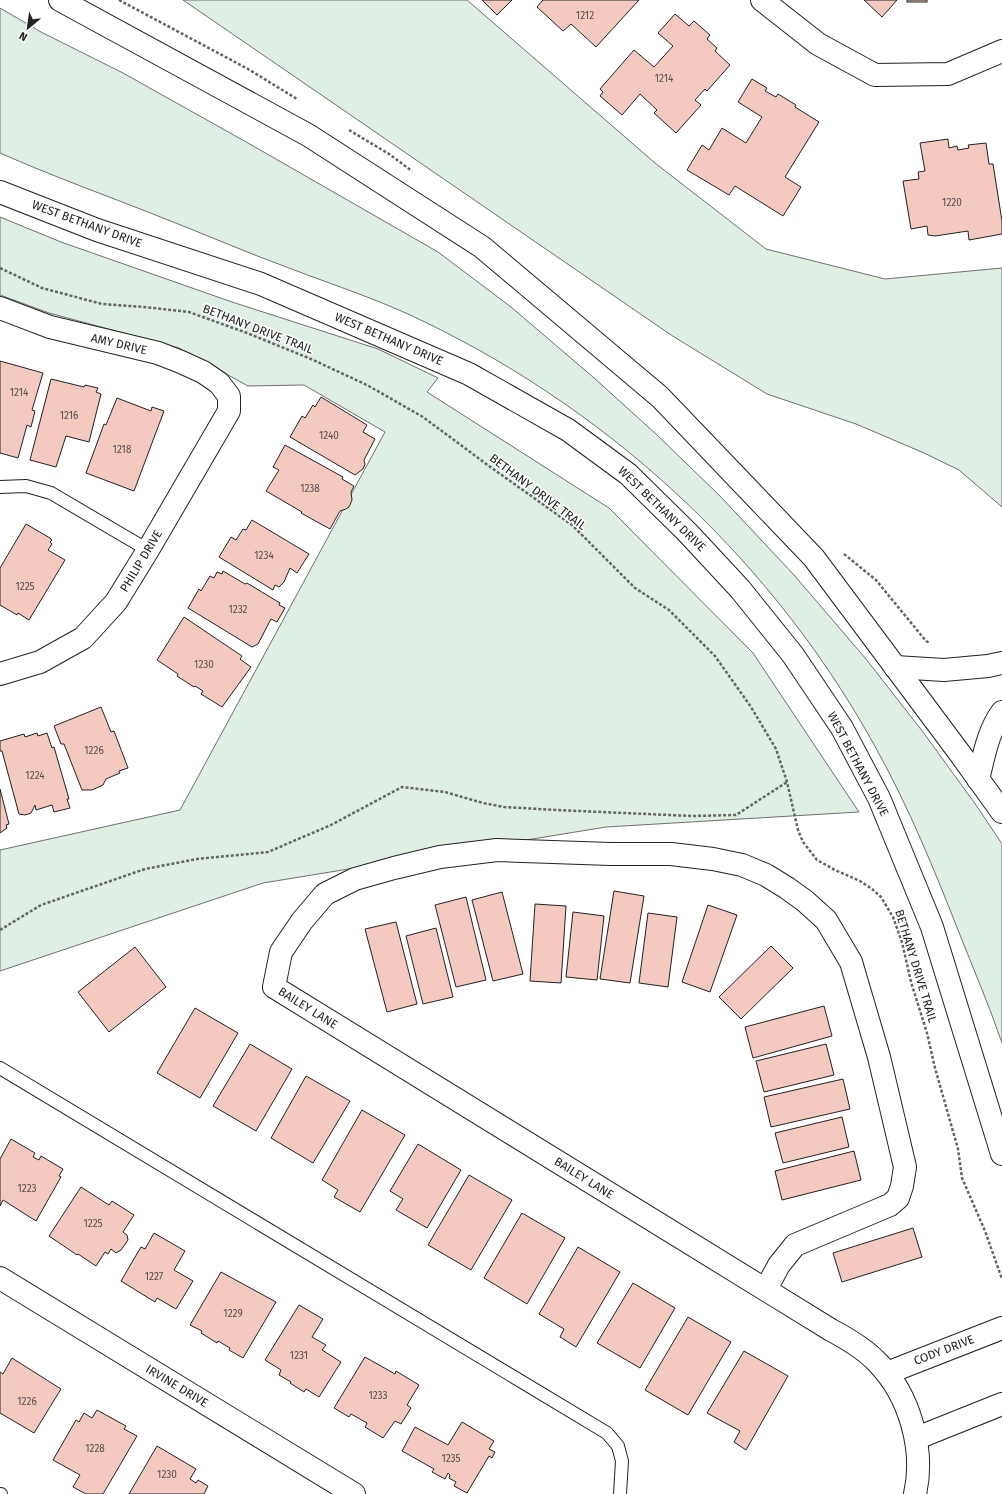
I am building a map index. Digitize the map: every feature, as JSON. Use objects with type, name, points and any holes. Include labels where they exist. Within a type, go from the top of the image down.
[{"type":"street","points":[[60,0],[308,135],[482,247],[660,397],[814,558],[1002,812]]},
{"type":"street","points":[[762,0],[818,44],[874,75],[948,74],[1002,51]]},
{"type":"street","name":"WEST BETHANY DRIVE","points":[[0,192],[97,230],[261,284],[469,374],[568,430],[628,474],[687,532],[740,588],[793,655],[842,728],[879,798],[932,927],[1002,1154]]},
{"type":"street","name":"AMY DRIVE","points":[[0,308],[50,327],[158,353],[203,372],[219,383],[229,396]]},
{"type":"street","name":"PHILIP DRIVE","points":[[0,674],[40,662],[83,638],[116,602],[223,423],[229,411],[229,396]]},
{"type":"street","points":[[895,667],[944,670],[988,666],[1002,663]]},
{"type":"street","points":[[978,779],[988,740],[1002,712]]},
{"type":"street","name":"BAILEY LANE","points":[[766,1289],[779,1265],[796,1245],[890,1205],[898,1198],[905,1167],[879,1057],[851,962],[826,920],[788,888],[766,875],[742,865],[713,859],[671,854],[611,854],[497,850],[440,857],[355,879],[325,894],[302,921],[281,952],[274,987],[766,1289],[858,1345],[878,1362],[887,1373],[907,1406],[916,1438],[919,1480],[916,1494]]},
{"type":"street","name":"IRVINE DRIVE","points":[[0,1278],[354,1494]]},
{"type":"street","name":"CODY DRIVE","points":[[887,1373],[1002,1328]]},
{"type":"street","points":[[916,1438],[1002,1404]]},
{"type":"lane","points":[[0,487],[26,486],[52,493],[148,550]]},
{"type":"lane","points":[[0,1068],[607,1433],[618,1446],[622,1461],[620,1494]]},
{"type":"path","name":"BETHANY DRIVE TRAIL","points":[[0,268],[42,288],[102,304],[190,312],[311,359],[367,385],[424,417],[572,525],[635,588],[669,610],[715,656],[752,707],[776,749],[787,782],[798,830],[809,851],[817,860],[825,865],[860,881],[872,889],[882,897],[893,917],[902,942],[911,982],[927,1033],[935,1068],[958,1148],[962,1178],[985,1231],[1002,1279]]},
{"type":"path","points":[[0,930],[42,905],[146,868],[197,859],[268,852],[330,825],[402,787],[445,792],[483,803],[504,807],[699,816],[736,815],[787,782]]},
{"type":"green space","points":[[183,0],[467,0],[655,163],[766,249],[885,279],[1002,268],[1002,507],[959,470],[924,453],[856,424],[767,394],[671,335]]},
{"type":"green space","points":[[0,8],[41,32],[123,73],[438,252],[511,307],[593,377],[656,434],[720,496],[794,575],[866,659],[923,732],[976,805],[1002,844],[1002,1043],[930,862],[889,772],[836,682],[791,618],[740,558],[685,502],[626,450],[563,403],[496,360],[427,323],[393,308],[256,256],[0,153]]},
{"type":"green space","points":[[0,217],[61,242],[232,302],[378,349],[438,378],[427,392],[609,508],[753,653],[859,812],[606,827],[263,883],[0,971],[0,850],[180,810],[385,432],[304,385],[248,386],[179,348],[49,313],[0,295]]},
{"type":"building","points":[[482,0],[512,0],[497,15]]},
{"type":"building","points":[[543,0],[639,0],[596,47],[571,24],[563,31],[537,7]]},
{"type":"building","points":[[864,0],[897,0],[882,17]]},
{"type":"building","points":[[907,0],[927,0],[927,2],[907,2]]},
{"type":"building","points":[[675,14],[689,26],[694,21],[710,35],[707,39],[717,48],[715,51],[730,65],[707,91],[705,89],[695,100],[701,105],[676,133],[654,113],[657,110],[640,94],[622,115],[600,96],[603,92],[600,89],[634,50],[654,67],[673,46],[658,33]]},
{"type":"building","points":[[752,79],[767,88],[765,91],[776,97],[778,94],[819,122],[785,177],[801,187],[783,216],[735,186],[729,195],[687,170],[702,145],[709,150],[722,128],[746,143],[762,117],[738,102]]},
{"type":"building","points":[[948,139],[949,148],[957,146],[958,150],[969,148],[968,145],[986,143],[989,164],[993,164],[1002,221],[1002,234],[969,240],[968,231],[935,236],[928,235],[927,226],[911,229],[903,181],[919,179],[918,172],[925,171],[920,143]]},
{"type":"building","points":[[0,361],[43,373],[32,410],[35,411],[31,427],[27,425],[18,458],[0,453]]},
{"type":"building","points":[[51,379],[84,387],[85,385],[98,388],[96,392],[101,394],[89,442],[66,436],[56,467],[30,460]]},
{"type":"building","points":[[321,397],[367,425],[363,432],[375,439],[364,460],[365,464],[363,469],[355,475],[290,437],[302,416],[305,418],[313,405],[315,407]]},
{"type":"building","points":[[117,398],[151,411],[152,407],[164,411],[134,491],[86,473],[104,424],[106,425]]},
{"type":"building","points":[[285,445],[343,477],[342,479],[354,486],[351,492],[352,500],[349,507],[340,511],[330,529],[266,491],[279,470],[273,467]]},
{"type":"building","points":[[252,520],[309,554],[297,573],[290,568],[284,582],[279,587],[275,585],[273,590],[219,557],[231,537],[236,540],[243,529],[246,530]]},
{"type":"building","points":[[26,524],[50,538],[52,540],[50,542],[52,544],[48,550],[65,560],[29,620],[0,605],[0,568]]},
{"type":"building","points":[[223,571],[245,584],[247,583],[280,603],[279,605],[285,608],[277,622],[271,619],[258,644],[252,647],[188,608],[199,589],[201,591],[210,576],[214,578],[217,572],[222,574]]},
{"type":"building","points":[[184,617],[242,656],[240,659],[251,667],[222,707],[201,694],[203,691],[177,676],[178,674],[157,660]]},
{"type":"building","points":[[101,707],[111,732],[114,731],[128,768],[119,771],[120,773],[106,779],[103,785],[92,790],[82,790],[64,744],[61,744],[54,726]]},
{"type":"building","points":[[37,733],[38,736],[47,733],[52,748],[54,747],[69,799],[67,799],[70,808],[54,812],[52,805],[36,810],[35,805],[31,813],[25,815],[19,814],[2,751],[0,751],[0,741],[24,734],[25,737]]},
{"type":"building","points":[[0,789],[9,824],[6,825],[7,828],[0,833]]},
{"type":"building","points":[[614,891],[644,896],[630,983],[600,979]]},
{"type":"building","points":[[502,892],[523,974],[493,981],[472,900]]},
{"type":"building","points":[[466,897],[486,980],[456,987],[435,905]]},
{"type":"building","points":[[535,904],[566,906],[561,983],[530,981]]},
{"type":"building","points":[[708,905],[737,915],[710,992],[682,982]]},
{"type":"building","points":[[573,912],[604,916],[597,980],[566,977]]},
{"type":"building","points":[[648,913],[677,917],[668,987],[639,983]]},
{"type":"building","points":[[396,922],[417,1004],[387,1012],[365,929]]},
{"type":"building","points":[[436,928],[453,997],[423,1004],[406,936]]},
{"type":"building","points":[[771,946],[793,968],[741,1019],[719,997]]},
{"type":"building","points":[[135,947],[166,987],[109,1032],[78,992]]},
{"type":"building","points":[[824,1006],[832,1036],[753,1058],[745,1027]]},
{"type":"building","points":[[195,1008],[238,1033],[200,1098],[157,1073]]},
{"type":"building","points":[[250,1044],[292,1069],[256,1131],[213,1106]]},
{"type":"building","points":[[826,1044],[834,1075],[764,1092],[756,1061]]},
{"type":"building","points":[[306,1076],[350,1101],[313,1163],[271,1138]]},
{"type":"building","points":[[843,1079],[850,1109],[771,1127],[764,1097]]},
{"type":"building","points":[[362,1110],[405,1135],[360,1212],[334,1197],[338,1190],[322,1180]]},
{"type":"building","points":[[842,1117],[849,1147],[783,1163],[775,1133]]},
{"type":"building","points":[[11,1139],[35,1153],[33,1157],[39,1160],[41,1156],[63,1169],[59,1176],[61,1177],[36,1221],[3,1200],[0,1206],[0,1159]]},
{"type":"building","points":[[418,1144],[461,1170],[427,1228],[396,1210],[403,1199],[390,1191]]},
{"type":"building","points":[[854,1151],[861,1180],[782,1200],[775,1171]]},
{"type":"building","points":[[469,1175],[512,1200],[471,1270],[428,1245]]},
{"type":"building","points":[[81,1187],[109,1205],[112,1201],[134,1215],[123,1232],[127,1235],[128,1240],[121,1250],[116,1253],[111,1249],[108,1254],[105,1252],[96,1266],[49,1236]]},
{"type":"building","points":[[522,1213],[565,1238],[527,1304],[484,1278]]},
{"type":"building","points":[[913,1228],[922,1257],[842,1282],[833,1253]]},
{"type":"building","points":[[154,1233],[185,1251],[174,1270],[193,1281],[176,1309],[157,1298],[155,1302],[121,1281],[141,1247],[145,1249]]},
{"type":"building","points":[[578,1247],[620,1272],[576,1347],[560,1337],[564,1329],[539,1314]]},
{"type":"building","points":[[221,1272],[276,1302],[243,1358],[229,1350],[230,1348],[218,1341],[217,1343],[201,1333],[202,1331],[190,1325]]},
{"type":"building","points":[[633,1283],[675,1308],[640,1368],[597,1343]]},
{"type":"building","points":[[299,1305],[323,1319],[312,1337],[326,1345],[322,1350],[341,1362],[319,1397],[306,1389],[304,1392],[290,1383],[291,1382],[279,1375],[281,1370],[265,1360]]},
{"type":"building","points":[[688,1317],[731,1342],[688,1415],[645,1390]]},
{"type":"building","points":[[744,1351],[788,1376],[746,1450],[734,1442],[740,1431],[707,1413]]},
{"type":"building","points":[[365,1357],[395,1374],[396,1371],[419,1385],[407,1405],[411,1408],[401,1424],[395,1421],[383,1438],[365,1427],[367,1423],[351,1414],[349,1417],[334,1408]]},
{"type":"building","points":[[12,1358],[61,1389],[34,1433],[0,1413],[0,1372],[3,1374]]},
{"type":"building","points":[[97,1410],[126,1426],[124,1429],[137,1436],[103,1494],[86,1494],[73,1487],[80,1475],[53,1460],[76,1420],[79,1422],[84,1413],[92,1418]]},
{"type":"building","points":[[462,1422],[494,1441],[489,1449],[495,1452],[492,1458],[489,1456],[467,1493],[454,1486],[456,1482],[449,1478],[450,1475],[448,1473],[445,1479],[432,1472],[434,1469],[402,1451],[415,1427],[448,1445]]},
{"type":"building","points":[[157,1446],[196,1469],[190,1479],[196,1483],[198,1480],[208,1486],[204,1494],[129,1494]]}]
